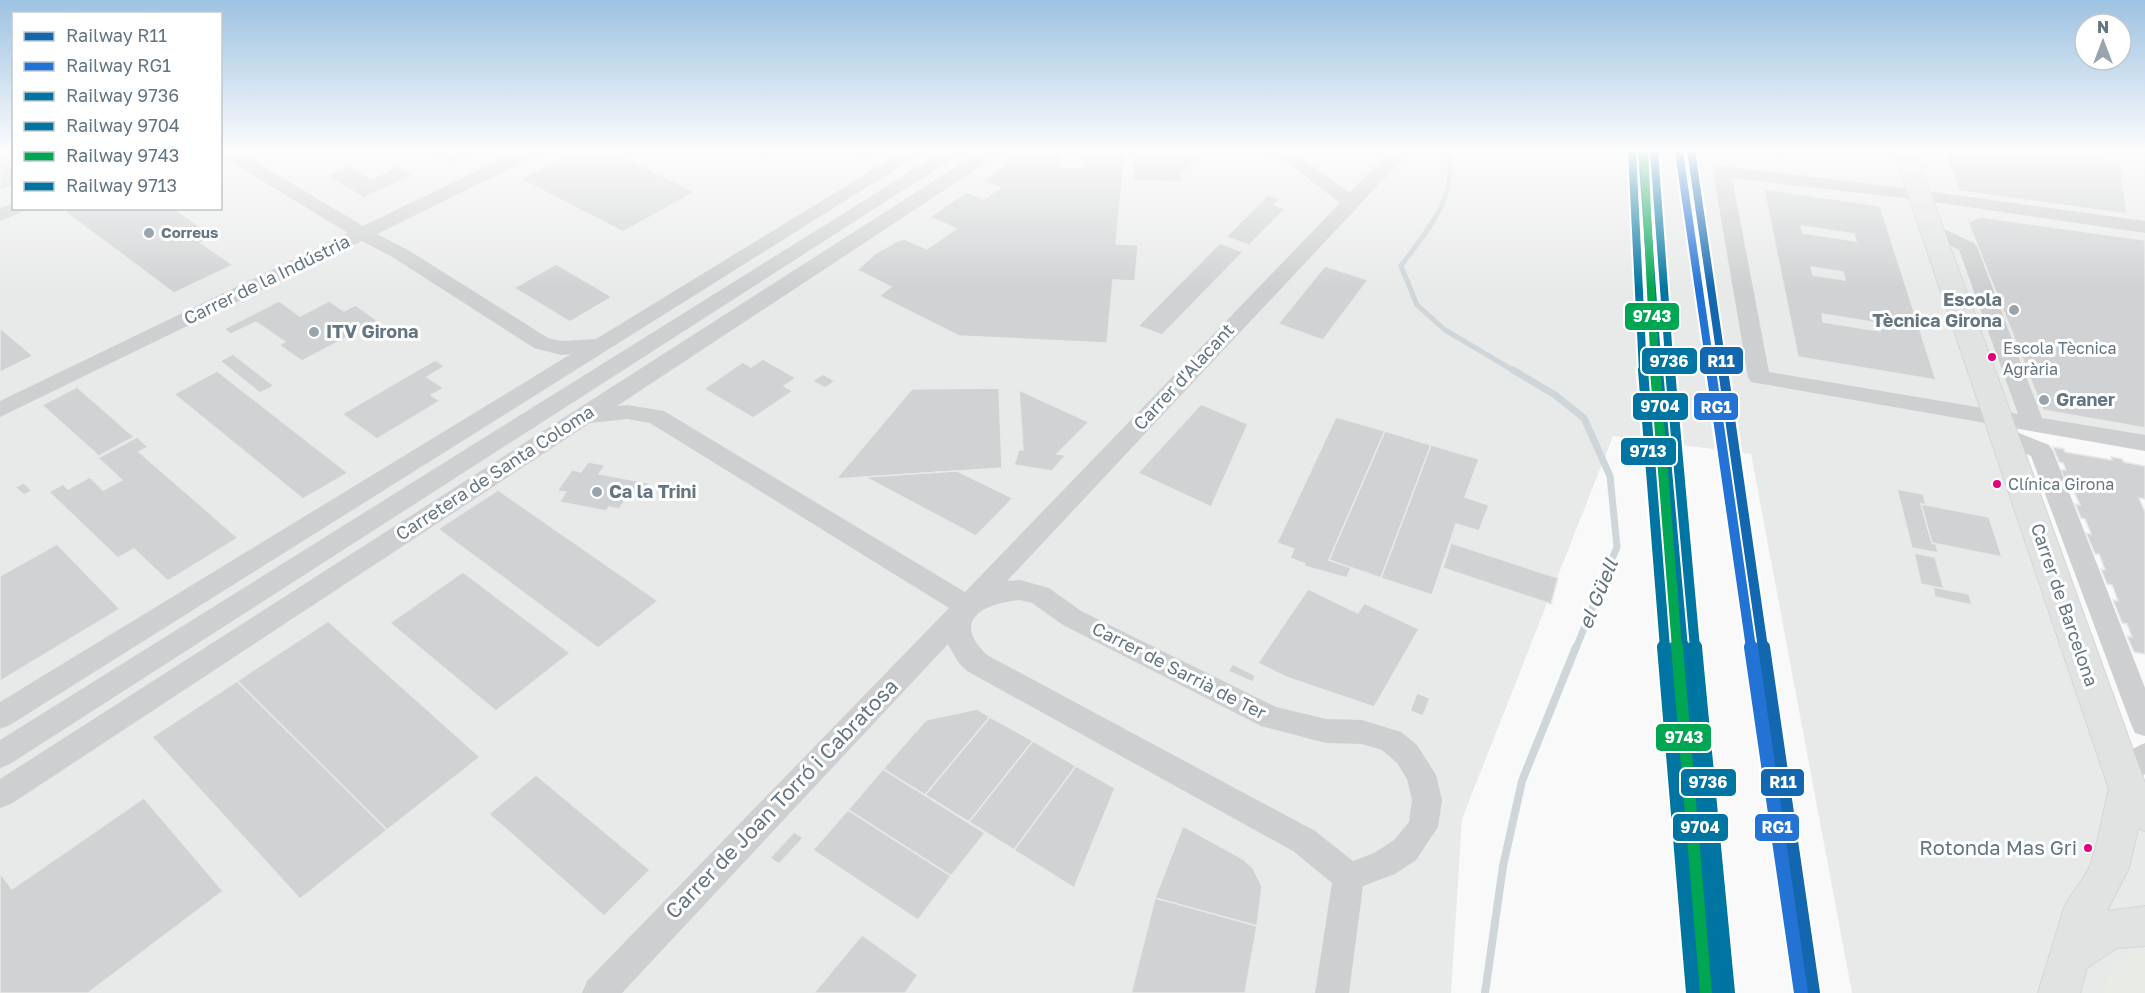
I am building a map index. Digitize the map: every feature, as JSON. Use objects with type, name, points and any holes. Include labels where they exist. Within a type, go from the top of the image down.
[{"type":"main road","name":"Carrer de Barcelona","points":[[1920,196],[2012,425],[2135,783],[2109,868],[2097,892],[2084,908],[2065,974]]},
{"type":"main road","points":[[2065,974],[2110,929],[2145,926]]},
{"type":"street","points":[[301,196],[401,254],[541,343],[561,348],[603,345]]},
{"type":"street","name":"Carrer de la Indústria","points":[[0,410],[440,196]]},
{"type":"street","points":[[0,717],[842,196]]},
{"type":"street","name":"Carretera de Santa Coloma","points":[[0,755],[884,196]]},
{"type":"street","name":"Carretera de Santa Coloma","points":[[0,795],[922,196]]},
{"type":"street","points":[[1342,196],[1350,202]]},
{"type":"street","name":"Carrer d'Alacant","points":[[966,606],[1356,196]]},
{"type":"street","points":[[1727,196],[1760,377],[2012,425],[2145,442]]},
{"type":"street","points":[[1929,196],[2145,227]]},
{"type":"street","name":"Carrer de Barcelona","points":[[1933,230],[1968,247],[2012,425],[2041,451],[2145,724]]},
{"type":"street","points":[[536,386],[545,365],[541,343]]},
{"type":"street","points":[[656,416],[649,400],[649,391],[651,382],[661,366]]},
{"type":"street","points":[[578,418],[619,413],[656,416],[966,606],[957,622],[958,638],[964,652],[977,663],[1304,841],[1349,877],[1332,993]]},
{"type":"street","name":"Carrer de Sarrià de Ter","points":[[966,606],[984,595],[998,591],[1020,590],[1040,595],[1072,618],[1271,718],[1326,731],[1362,732],[1391,741],[1407,754],[1421,775],[1427,800],[1423,827],[1406,850],[1391,860],[1349,877]]},
{"type":"street","name":"Carrer de Joan Torró i Cabratosa","points":[[599,993],[759,821],[966,606]]},
{"type":"shaded area","points":[[0,196],[12,196],[12,210],[222,210],[222,196],[2145,196],[2145,445],[1997,420],[2145,814],[2145,993],[1852,993],[1751,454],[1613,436],[1462,819],[1451,993],[0,993]]},
{"type":"shaded area","points":[[2145,950],[2145,993],[2102,993],[2116,964]]},
{"type":"building","points":[[554,196],[687,196],[623,232]]},
{"type":"building","points":[[961,196],[978,196],[984,199],[988,196],[1121,196],[1116,244],[1138,245],[1135,281],[1113,280],[1107,343],[959,336],[879,296],[891,287],[857,270],[876,253],[897,241],[904,239],[927,249],[956,229],[930,217]]},
{"type":"building","points":[[1267,196],[1280,199],[1274,205],[1285,209],[1249,245],[1226,237]]},
{"type":"building","points":[[1765,196],[1814,196],[1880,206],[1936,380],[1798,357]],"holes":[[[1801,226],[1854,234],[1856,241],[1803,233]],[[1811,267],[1843,272],[1845,280],[1813,275]],[[1822,314],[1877,323],[1880,331],[1823,322]]]},
{"type":"building","points":[[1999,196],[2125,196],[2127,214]]},
{"type":"building","points":[[176,210],[215,237],[201,243],[233,265],[174,293],[64,211]]},
{"type":"building","points":[[1981,217],[2145,240],[2145,428],[2043,410],[1968,222]]},
{"type":"building","points":[[1220,243],[1243,252],[1162,335],[1138,326]]},
{"type":"building","points":[[556,264],[612,297],[570,322],[514,288]]},
{"type":"building","points":[[1325,266],[1368,280],[1323,340],[1278,324]]},
{"type":"building","name":"ITV Girona","points":[[279,301],[300,316],[329,301],[344,311],[355,305],[378,321],[302,361],[279,345],[285,342],[256,322],[231,334],[224,329]]},
{"type":"building","points":[[0,328],[33,356],[0,372]]},
{"type":"building","points":[[233,354],[274,386],[260,393],[220,361]]},
{"type":"building","points":[[763,359],[796,378],[784,386],[793,391],[753,418],[704,389],[743,362],[751,367]]},
{"type":"building","points":[[435,360],[445,366],[427,377],[444,388],[431,395],[440,401],[377,439],[342,414]]},
{"type":"building","points":[[217,371],[348,473],[303,499],[174,394]]},
{"type":"building","points":[[823,374],[835,381],[825,388],[812,381]]},
{"type":"building","points":[[77,387],[134,437],[99,456],[42,405]]},
{"type":"building","points":[[999,388],[1002,468],[836,479],[912,389]]},
{"type":"building","points":[[1019,390],[1089,422],[1057,454],[1066,455],[1052,471],[1014,465],[1019,449],[1023,450]]},
{"type":"building","points":[[1201,404],[1248,424],[1211,507],[1138,473]]},
{"type":"building","points":[[1336,417],[1385,431],[1329,560],[1351,567],[1347,578],[1304,566],[1305,564],[1290,558],[1294,549],[1277,543]]},
{"type":"building","points":[[1385,431],[1431,445],[1381,578],[1329,560]]},
{"type":"building","points":[[137,437],[148,447],[139,452],[238,538],[168,581],[134,549],[118,558],[49,492],[63,484],[68,489],[90,477],[103,490],[122,480],[98,458]]},
{"type":"building","points":[[1431,445],[1479,459],[1465,497],[1489,505],[1479,531],[1456,524],[1432,595],[1381,578]]},
{"type":"building","points":[[2053,447],[2064,449],[2065,452],[2112,460],[2111,457],[2145,466],[2145,499],[2139,498],[2145,512],[2145,654],[2134,652],[2127,636],[2132,637],[2127,624],[2122,623],[2113,600],[2118,601],[2112,585],[2107,584],[2101,569],[2105,570],[2099,554],[2095,554],[2086,533],[2091,534],[2085,519],[2081,518],[2075,504],[2080,505],[2073,489],[2069,488],[2061,470],[2066,470],[2063,463],[2059,462]]},
{"type":"building","points":[[588,462],[605,465],[599,474],[649,483],[640,497],[629,495],[619,509],[609,507],[606,511],[559,502],[566,492],[557,491],[572,470],[581,472]]},
{"type":"building","points":[[957,471],[1013,498],[976,536],[865,477]]},
{"type":"building","points":[[24,483],[32,491],[24,495],[15,487]]},
{"type":"building","points":[[1897,489],[1923,494],[1926,505],[1921,504],[1932,543],[1936,544],[1938,553],[1912,548]]},
{"type":"building","points":[[498,490],[658,601],[598,648],[438,529]]},
{"type":"building","points":[[1921,504],[1989,517],[2002,557],[1932,543]]},
{"type":"building","points":[[1451,543],[1558,578],[1551,604],[1443,568]]},
{"type":"building","points":[[57,544],[120,609],[0,681],[0,576]]},
{"type":"building","points":[[1914,553],[1935,557],[1944,589],[1921,584]]},
{"type":"building","points":[[463,572],[570,653],[496,711],[390,623]]},
{"type":"building","points":[[1933,587],[1969,594],[1972,605],[1935,597]]},
{"type":"building","points":[[1308,589],[1358,613],[1364,603],[1419,629],[1374,707],[1286,677],[1258,663]]},
{"type":"building","points":[[328,621],[480,757],[387,830],[237,681]]},
{"type":"building","points":[[1233,664],[1256,676],[1252,682],[1228,671]]},
{"type":"building","points":[[237,681],[387,830],[300,899],[152,737]]},
{"type":"building","points":[[1417,693],[1430,698],[1423,716],[1410,711]]},
{"type":"building","points":[[977,709],[990,717],[925,795],[883,769],[926,720]]},
{"type":"building","points":[[990,717],[1033,741],[969,822],[925,795]]},
{"type":"building","points":[[1033,741],[1076,766],[1014,850],[969,822]]},
{"type":"building","points":[[1076,766],[1115,788],[1074,888],[1014,850]]},
{"type":"building","points":[[883,769],[985,833],[951,876],[848,810]]},
{"type":"building","points":[[536,775],[650,870],[604,916],[489,814]]},
{"type":"building","points":[[144,798],[223,891],[88,993],[0,993],[0,873],[12,889]]},
{"type":"building","points":[[848,810],[951,876],[918,920],[813,850]]},
{"type":"building","points":[[1183,826],[1243,859],[1253,868],[1262,887],[1257,926],[1155,898]]},
{"type":"building","points":[[794,832],[803,838],[779,864],[770,858]]},
{"type":"building","points":[[1155,898],[1257,926],[1245,993],[1131,993]]},
{"type":"building","points":[[862,935],[918,975],[905,993],[814,993]]},
{"type":"waterway","name":"el Güell","points":[[1445,196],[1430,226],[1401,266],[1417,305],[1445,330],[1516,372]]},
{"type":"waterway","name":"el Güell","points":[[1513,370],[1555,395],[1584,418],[1610,476],[1617,547],[1576,648]]},
{"type":"waterway","name":"el Güell","points":[[1485,993],[1503,866],[1522,781],[1576,647]]},
{"type":"rail line","name":"9713","points":[[1634,196],[1644,400],[1693,993]]},
{"type":"rail line","name":"9704","points":[[1645,196],[1660,402],[1716,993]]},
{"type":"rail line","name":"9743","points":[[1646,196],[1656,399],[1705,993]]},
{"type":"rail line","name":"9736","points":[[1657,196],[1672,401],[1728,993]]},
{"type":"rail line","name":"RG1","points":[[1685,196],[1801,993]]},
{"type":"rail line","name":"R11","points":[[1698,196],[1813,993]]},
{"type":"place","name":"Correus","points":[[149,233]]},
{"type":"place","name":"Escola Tècnica Girona","points":[[2014,310]]},
{"type":"place","name":"ITV Girona","points":[[314,332]]},
{"type":"place","name":"Escola Tècnica Agrària","points":[[1992,357]]},
{"type":"place","name":"Graner","points":[[2044,400]]},
{"type":"place","name":"Clínica Girona","points":[[1997,484]]},
{"type":"place","name":"Ca la Trini","points":[[597,492]]},
{"type":"place","name":"Rotonda Mas Gri","points":[[2088,848]]}]
